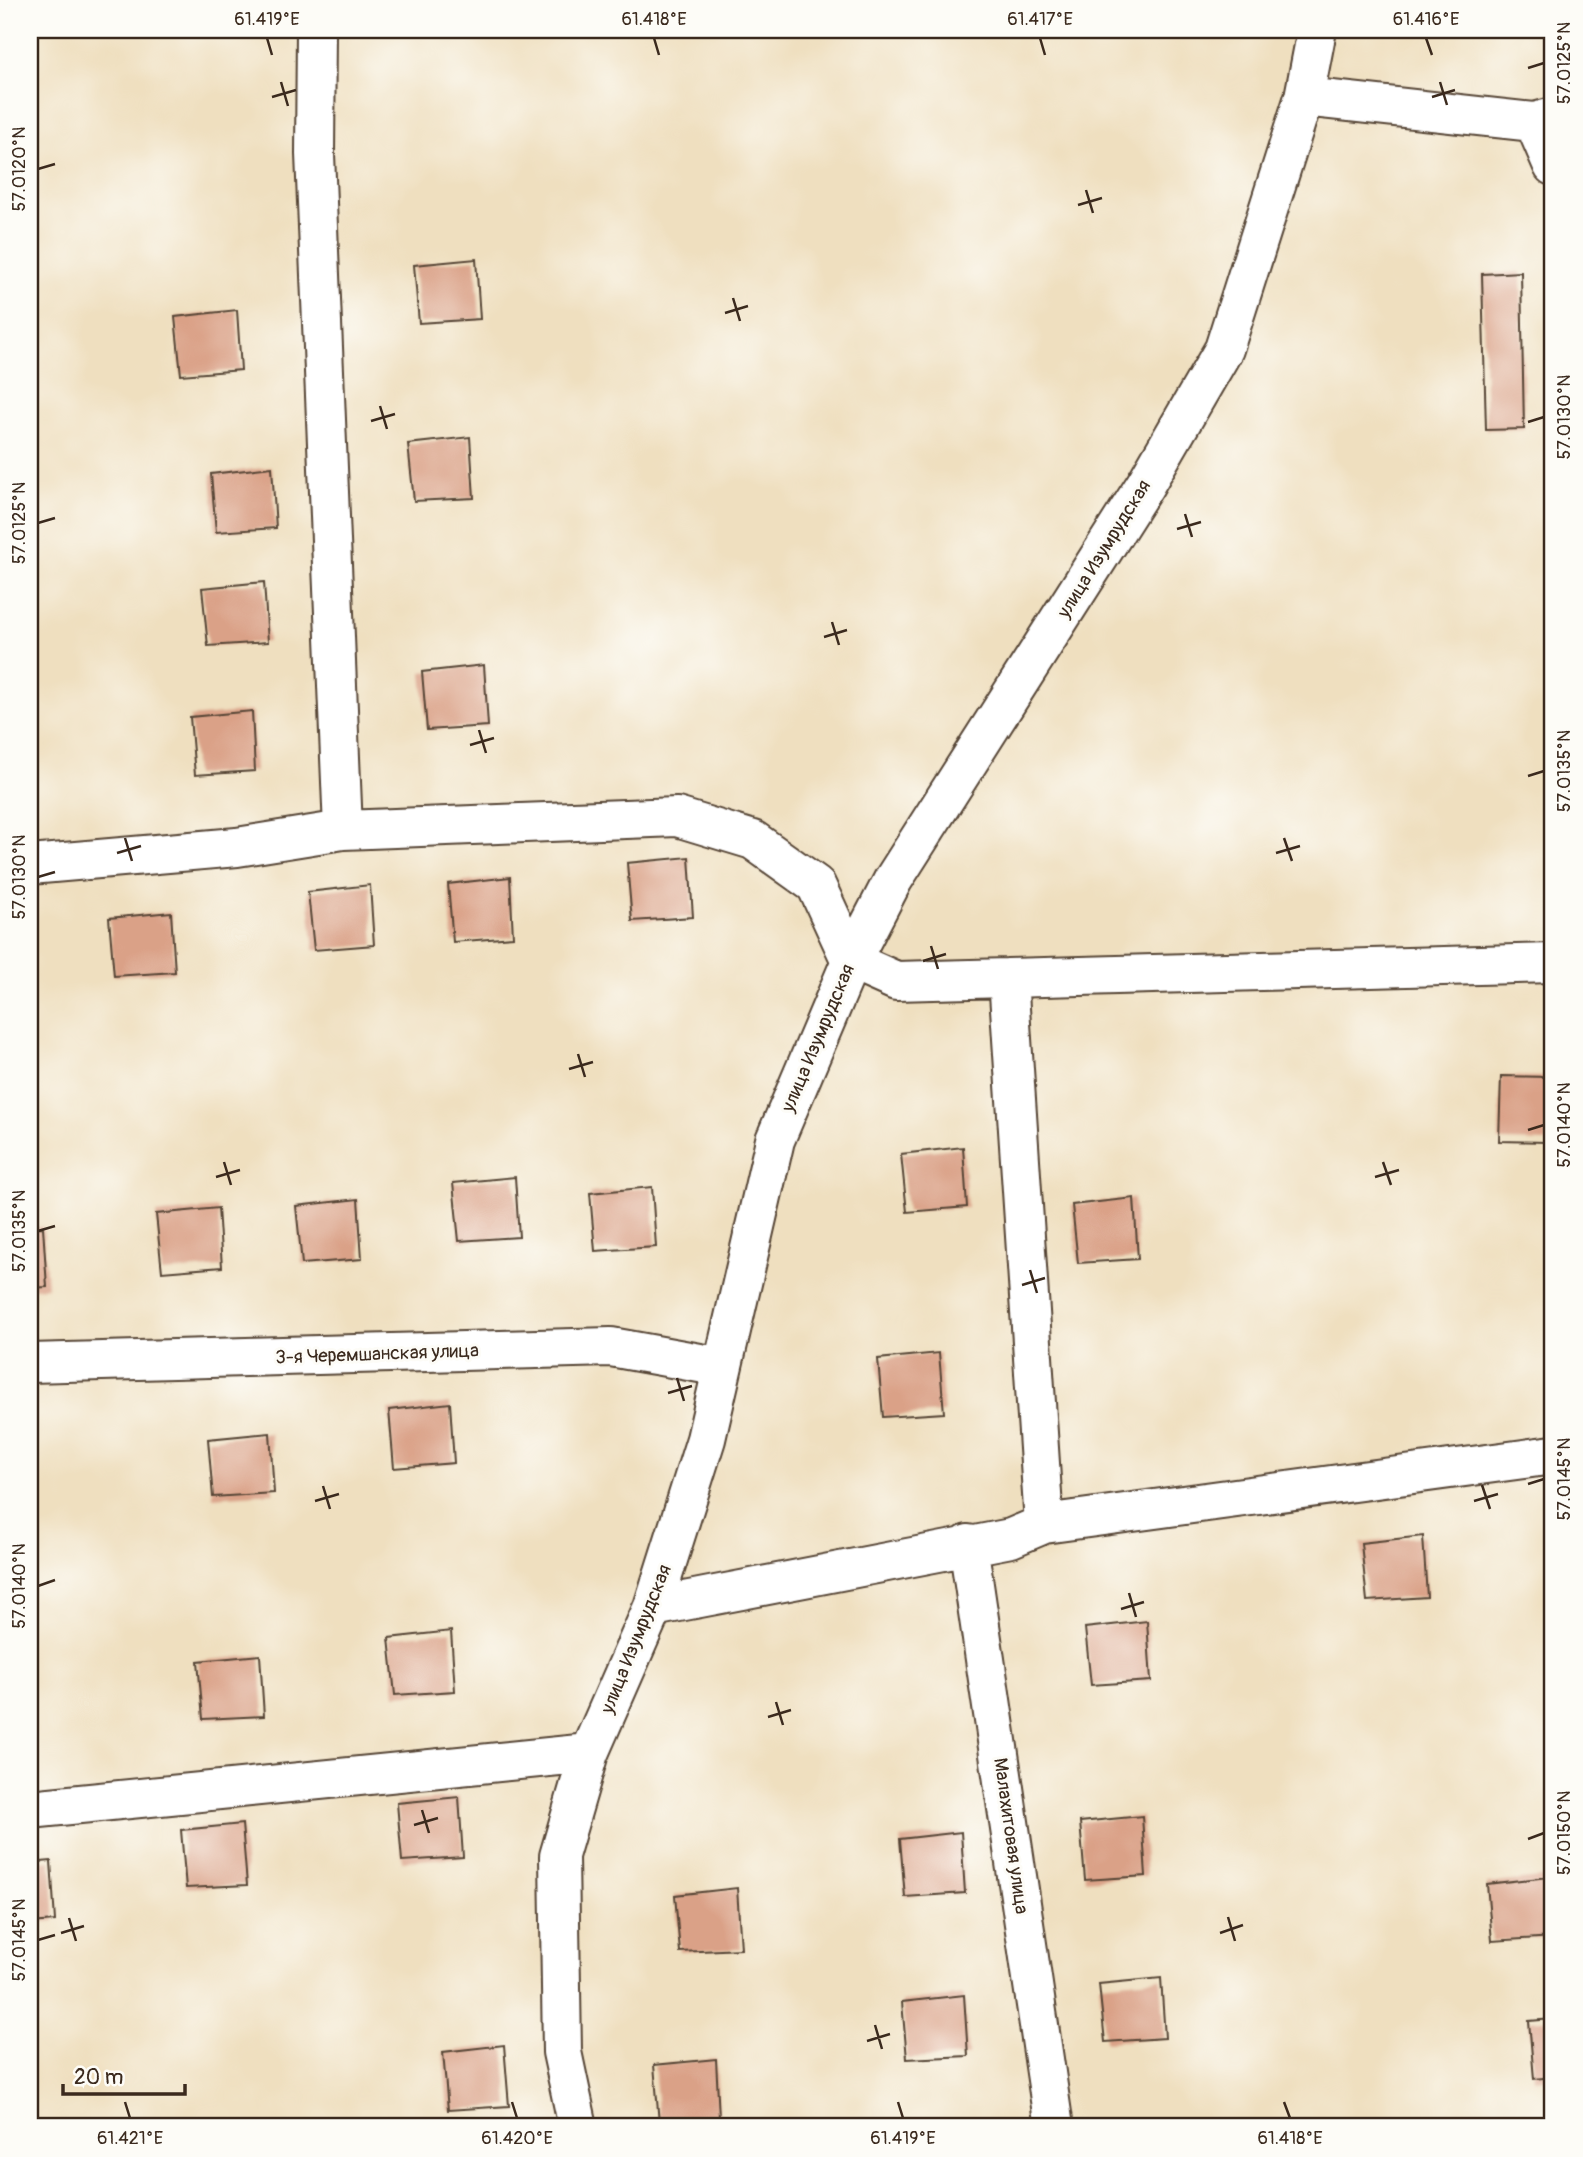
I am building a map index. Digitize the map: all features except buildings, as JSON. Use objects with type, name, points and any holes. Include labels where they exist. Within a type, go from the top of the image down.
[{"type":"street","points":[[316,30],[315,155],[343,830]]},
{"type":"street","name":"улица Изумрудская","points":[[578,2127],[562,2052],[559,1856],[589,1753],[653,1607],[706,1439],[775,1140],[851,961],[893,880],[1145,485],[1224,349],[1304,96],[1317,30]]},
{"type":"street","points":[[1304,96],[1544,119],[1553,166]]},
{"type":"street","points":[[30,865],[237,847],[343,830],[677,817],[753,840],[816,885],[851,961],[896,981],[1553,963]]},
{"type":"street","points":[[1008,978],[1044,1524]]},
{"type":"street","name":"3-я Черемшанская улица","points":[[30,1363],[611,1347],[722,1367]]},
{"type":"street","points":[[653,1607],[968,1544],[1011,1538],[1044,1524],[1553,1455]]},
{"type":"street","name":"Малахитовая улица","points":[[968,1544],[1054,2127]]},
{"type":"street","points":[[30,1809],[589,1753]]}]
